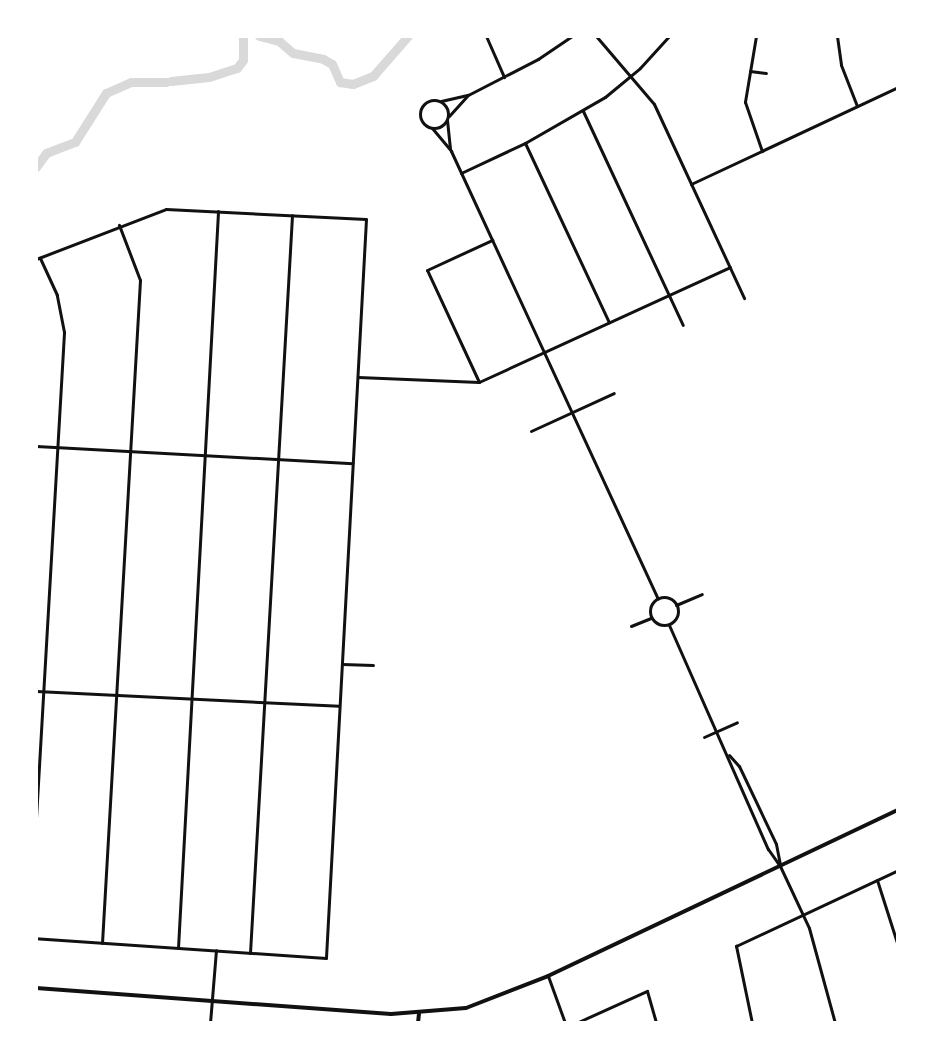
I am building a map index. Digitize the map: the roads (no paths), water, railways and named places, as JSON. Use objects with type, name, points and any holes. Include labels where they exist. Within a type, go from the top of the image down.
[{"type":"main road","points":[[36,988],[419,1014],[486,1002],[548,976],[898,810]]},
{"type":"main road","points":[[418,1023],[419,1014]]},
{"type":"street","points":[[486,36],[504,77]]},
{"type":"street","points":[[572,36],[504,77],[468,95],[441,101],[426,101],[420,111],[422,122],[432,128],[451,151],[658,598]]},
{"type":"street","points":[[596,36],[654,104],[744,298]]},
{"type":"street","points":[[461,173],[525,144],[583,111],[631,76],[669,36]]},
{"type":"street","points":[[756,36],[746,110],[762,151]]},
{"type":"street","points":[[837,36],[841,65],[857,106]]},
{"type":"street","points":[[750,71],[766,74]]},
{"type":"street","points":[[691,184],[898,87]]},
{"type":"street","points":[[432,128],[447,119],[468,95]]},
{"type":"street","points":[[441,101],[447,107],[451,151]]},
{"type":"street","points":[[583,111],[683,326]]},
{"type":"street","points":[[525,144],[609,322]]},
{"type":"street","points":[[36,818],[64,332],[57,295],[38,258],[119,225],[166,209],[366,219],[326,958],[36,938]]},
{"type":"street","points":[[178,948],[218,211]]},
{"type":"street","points":[[250,953],[292,215]]},
{"type":"street","points":[[102,943],[140,280],[119,225]]},
{"type":"street","points":[[478,382],[427,270],[492,240]]},
{"type":"street","points":[[358,376],[478,382],[730,267]]},
{"type":"street","points":[[531,432],[614,393]]},
{"type":"street","points":[[36,446],[353,463]]},
{"type":"street","points":[[676,605],[702,594]]},
{"type":"street","points":[[667,597],[676,605],[678,615],[669,625],[659,625],[651,618],[651,605],[658,598],[667,597]]},
{"type":"street","points":[[631,626],[651,618]]},
{"type":"street","points":[[669,625],[729,755],[733,773],[768,849],[780,866],[803,915],[836,1023]]},
{"type":"street","points":[[341,664],[373,665]]},
{"type":"street","points":[[36,691],[339,706]]},
{"type":"street","points":[[704,737],[736,722]]},
{"type":"street","points":[[729,755],[739,766],[776,844],[780,866]]},
{"type":"street","points":[[752,1023],[735,949],[898,870]]},
{"type":"street","points":[[877,880],[898,946]]},
{"type":"street","points":[[210,1023],[216,950]]},
{"type":"street","points":[[548,976],[565,1023]]},
{"type":"street","points":[[576,1023],[647,991],[656,1023]]},
{"type":"waterway","points":[[171,81],[209,77],[237,68],[243,60],[243,36]]},
{"type":"waterway","points":[[259,36],[279,41],[293,53],[323,59],[332,64],[340,82],[353,84],[373,76],[408,36]]},
{"type":"waterway","points":[[36,167],[46,153],[75,142],[106,93],[131,82],[166,82]]}]
